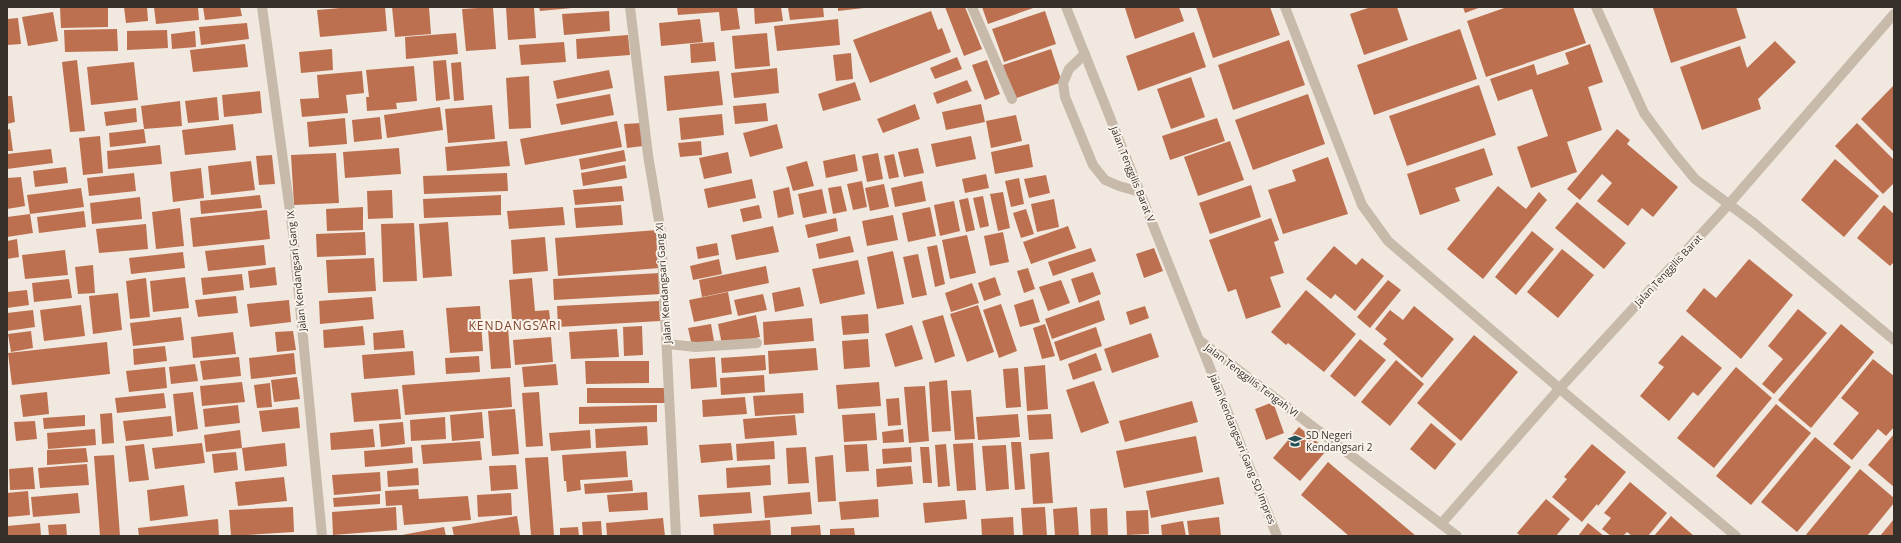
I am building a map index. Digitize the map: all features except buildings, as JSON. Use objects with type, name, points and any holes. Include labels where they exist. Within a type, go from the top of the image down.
[{"type":"street","name":"Jalan Kendangsari Gang IX","points":[[262,7],[293,233],[322,536]]},
{"type":"street","name":"Jalan Kendangsari Gang XI","points":[[630,7],[648,155],[661,232],[676,536]]},
{"type":"street","points":[[972,7],[1012,99]]},
{"type":"street","name":"Jalan Tenggilis Barat V","points":[[1066,7],[1200,340]]},
{"type":"street","points":[[1285,7],[1362,205],[1388,241],[1736,536]]},
{"type":"street","points":[[1596,7],[1644,113],[1695,179],[1729,204],[1894,340]]},
{"type":"street","name":"Jalan Tenggilis Barat","points":[[1441,524],[1560,388],[1729,204],[1894,14]]},
{"type":"street","points":[[1085,54],[1069,69],[1063,83],[1068,104],[1093,165],[1105,180],[1140,192]]},
{"type":"street","name":"Jalan Tenggilis Tengah VI","points":[[1200,340],[1457,536]]},
{"type":"street","name":"Jalan Kendangsari Gang SD Impres","points":[[1200,340],[1277,536]]},
{"type":"street","points":[[667,344],[696,347],[757,343]]},
{"type":"place","name":"SD Negeri Kendangsari 2","points":[[1295,441]]},
{"type":"district","name":"KENDANGSARI","points":[[515,325]]}]
